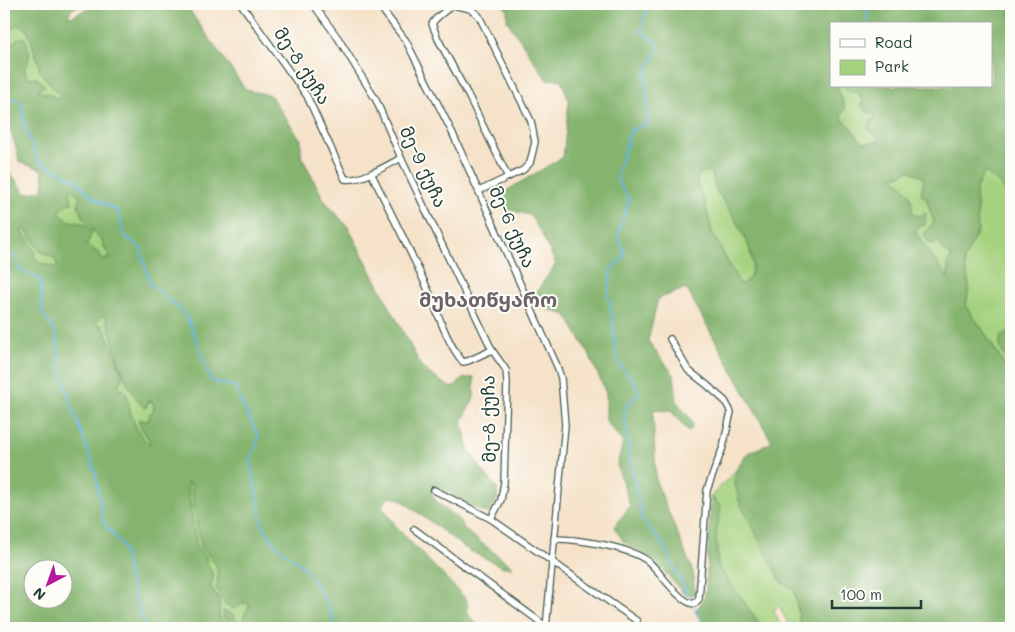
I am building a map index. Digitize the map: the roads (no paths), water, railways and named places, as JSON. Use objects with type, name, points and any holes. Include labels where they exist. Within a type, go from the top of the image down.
[{"type":"street","name":"მე-8 ქუჩა","points":[[241,4],[307,96],[345,179],[350,180],[371,174],[401,158]]},
{"type":"street","name":"მე-9 ქუჩა","points":[[314,4],[338,38],[376,100],[401,158],[492,350]]},
{"type":"street","name":"მე-6 ქუჩა","points":[[378,4],[406,41],[452,132],[547,341],[561,378],[565,425],[547,627]]},
{"type":"street","points":[[479,191],[523,170],[530,163],[536,142],[531,121],[479,16],[471,8],[452,4],[446,11],[435,18],[432,24],[508,177]]},
{"type":"street","name":"მე-8 ქუჩა","points":[[371,174],[408,247],[459,358],[463,362],[468,361],[492,350],[506,370],[508,382],[504,482],[501,500],[491,519]]},
{"type":"street","points":[[554,539],[567,539],[601,545],[635,554],[649,562],[689,604],[694,604],[699,600],[707,490],[723,447],[731,412],[725,401],[688,370],[670,339]]},
{"type":"street","points":[[434,490],[491,519],[637,621]]},
{"type":"street","points":[[414,529],[547,627]]},
{"type":"waterway","points":[[645,4],[647,9],[641,31],[660,46],[645,73],[648,124],[631,130],[616,178],[629,200],[618,233],[625,256],[611,269],[608,297],[612,314],[617,361],[633,381],[639,393],[624,409],[629,456],[642,519],[663,545],[688,596]]},
{"type":"waterway","points":[[863,4],[869,13],[867,22]]},
{"type":"waterway","points":[[4,96],[13,98],[21,103],[25,127],[39,162],[76,180],[93,198],[118,211],[126,237],[140,247],[150,284],[185,313],[211,381],[236,387],[239,398],[259,437],[250,462],[263,526],[275,544],[306,569],[331,611],[334,628]]},
{"type":"waterway","points":[[4,247],[15,256],[19,269],[40,279],[43,314],[56,333],[61,374],[96,475],[103,522],[122,545],[133,592],[146,628]]},
{"type":"waterway","points":[[695,608],[705,628]]},
{"type":"district","name":"მუხათწყარო","points":[[488,300]]}]
